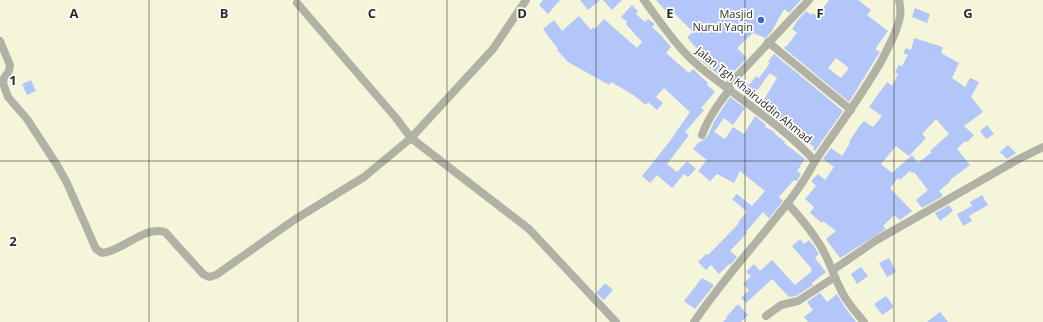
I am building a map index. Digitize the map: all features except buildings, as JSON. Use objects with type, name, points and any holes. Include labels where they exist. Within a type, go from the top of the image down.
[{"type":"street","points":[[0,41],[10,65],[9,71],[4,78],[3,83],[8,97],[27,119],[57,165],[67,183],[96,249],[102,253],[110,252],[157,230],[165,232],[203,274],[209,277],[216,276],[294,220],[364,177],[411,138],[493,49],[526,0]]},
{"type":"street","name":"Jalan Tgh Khairuddin Ahmad","points":[[644,0],[677,44],[700,67],[751,104],[798,144],[815,161]]},
{"type":"street","points":[[702,135],[707,122],[728,88],[768,42],[809,0]]},
{"type":"street","points":[[694,322],[734,268],[788,204],[815,161],[851,110],[876,69],[899,24],[899,0]]},
{"type":"street","points":[[297,3],[396,118],[411,138],[529,229],[616,322]]},
{"type":"street","points":[[768,42],[851,110]]},
{"type":"street","points":[[766,316],[781,305],[798,301],[875,241],[1017,160],[1043,147]]},
{"type":"street","points":[[788,204],[804,220],[820,245],[842,292],[864,322]]},
{"type":"place","name":"Masjid Nurul Yaqin","points":[[761,20]]}]
